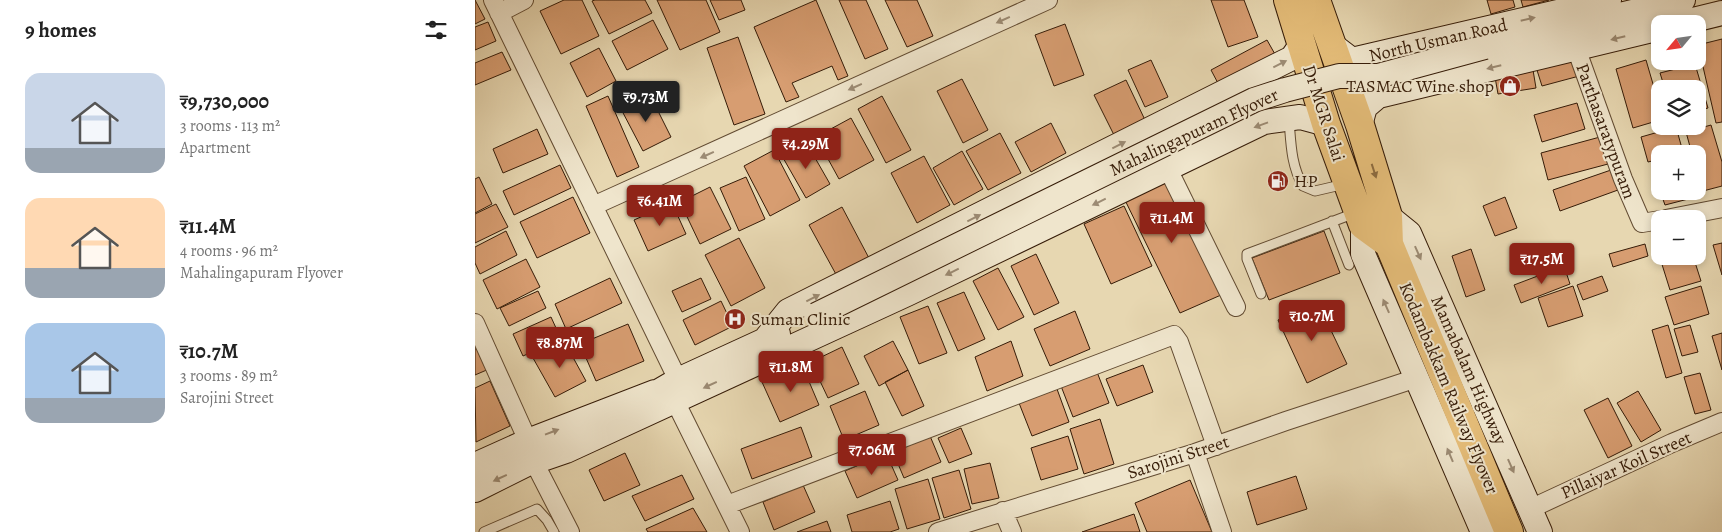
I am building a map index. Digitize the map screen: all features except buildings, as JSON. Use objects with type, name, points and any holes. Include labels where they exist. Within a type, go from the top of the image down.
[{"type":"main road","name":"Dr MGR Salai","points":[[1288,0],[1325,124],[1360,219]]},
{"type":"main road","name":"Dr MGR Salai","points":[[1316,0],[1360,125],[1389,216]]},
{"type":"main road","name":"North Usman Road","points":[[1331,44],[1352,60],[1413,46],[1561,6],[1609,0]]},
{"type":"main road","name":"Mahalingapuram Flyover","points":[[673,389],[764,340],[1255,100],[1339,76],[1378,76],[1485,47],[1683,0]]},
{"type":"main road","points":[[1706,17],[1722,13]]},
{"type":"main road","points":[[1360,125],[1365,107],[1378,96],[1651,30]]},
{"type":"main road","points":[[764,340],[787,311],[1292,58],[1301,45]]},
{"type":"main road","points":[[1413,46],[1422,85]]},
{"type":"main road","points":[[475,466],[531,451],[673,389],[907,294],[1264,122],[1300,117],[1325,124]]},
{"type":"main road","name":"Kodambakkam Railway Flyover","points":[[1389,216],[1390,248],[1509,532]]},
{"type":"main road","name":"Mamabalam Highway","points":[[1389,216],[1409,233],[1540,532]]},
{"type":"main road","points":[[1360,219],[1390,248]]},
{"type":"main road","points":[[1360,219],[1363,254],[1483,532]]},
{"type":"main road","points":[[475,490],[531,451]]},
{"type":"street","points":[[524,0],[496,6],[593,206],[673,389],[740,532]]},
{"type":"street","points":[[593,206],[1048,0]]},
{"type":"street","name":"Parthasaratypuram","points":[[1576,48],[1623,179],[1642,223],[1651,222]]},
{"type":"street","points":[[1168,169],[1236,307]]},
{"type":"street","points":[[1706,211],[1722,208]]},
{"type":"street","points":[[475,323],[531,451],[570,532]]},
{"type":"street","points":[[727,505],[1174,335],[1179,342],[1216,446]]},
{"type":"street","name":"Sarojini Street","points":[[938,532],[1195,453],[1417,378]]},
{"type":"street","name":"Pillaiyar Koil Street","points":[[1530,509],[1722,422]]},
{"type":"street","points":[[1195,453],[1222,532]]},
{"type":"street","points":[[1003,511],[1012,532]]},
{"type":"lane","points":[[1289,119],[1292,159],[1296,174],[1303,186],[1315,190],[1347,184]]},
{"type":"lane","points":[[1261,294],[1247,260],[1247,254],[1332,221],[1360,219]]},
{"type":"lane","points":[[1332,221],[1349,264]]},
{"type":"lane","points":[[484,532],[537,509],[547,520],[554,532]]},
{"type":"place","name":"TASMAC Wine shop","points":[[1510,86]]},
{"type":"place","name":"HP","points":[[1278,181]]},
{"type":"place","name":"Suman Clinic","points":[[735,319]]}]
